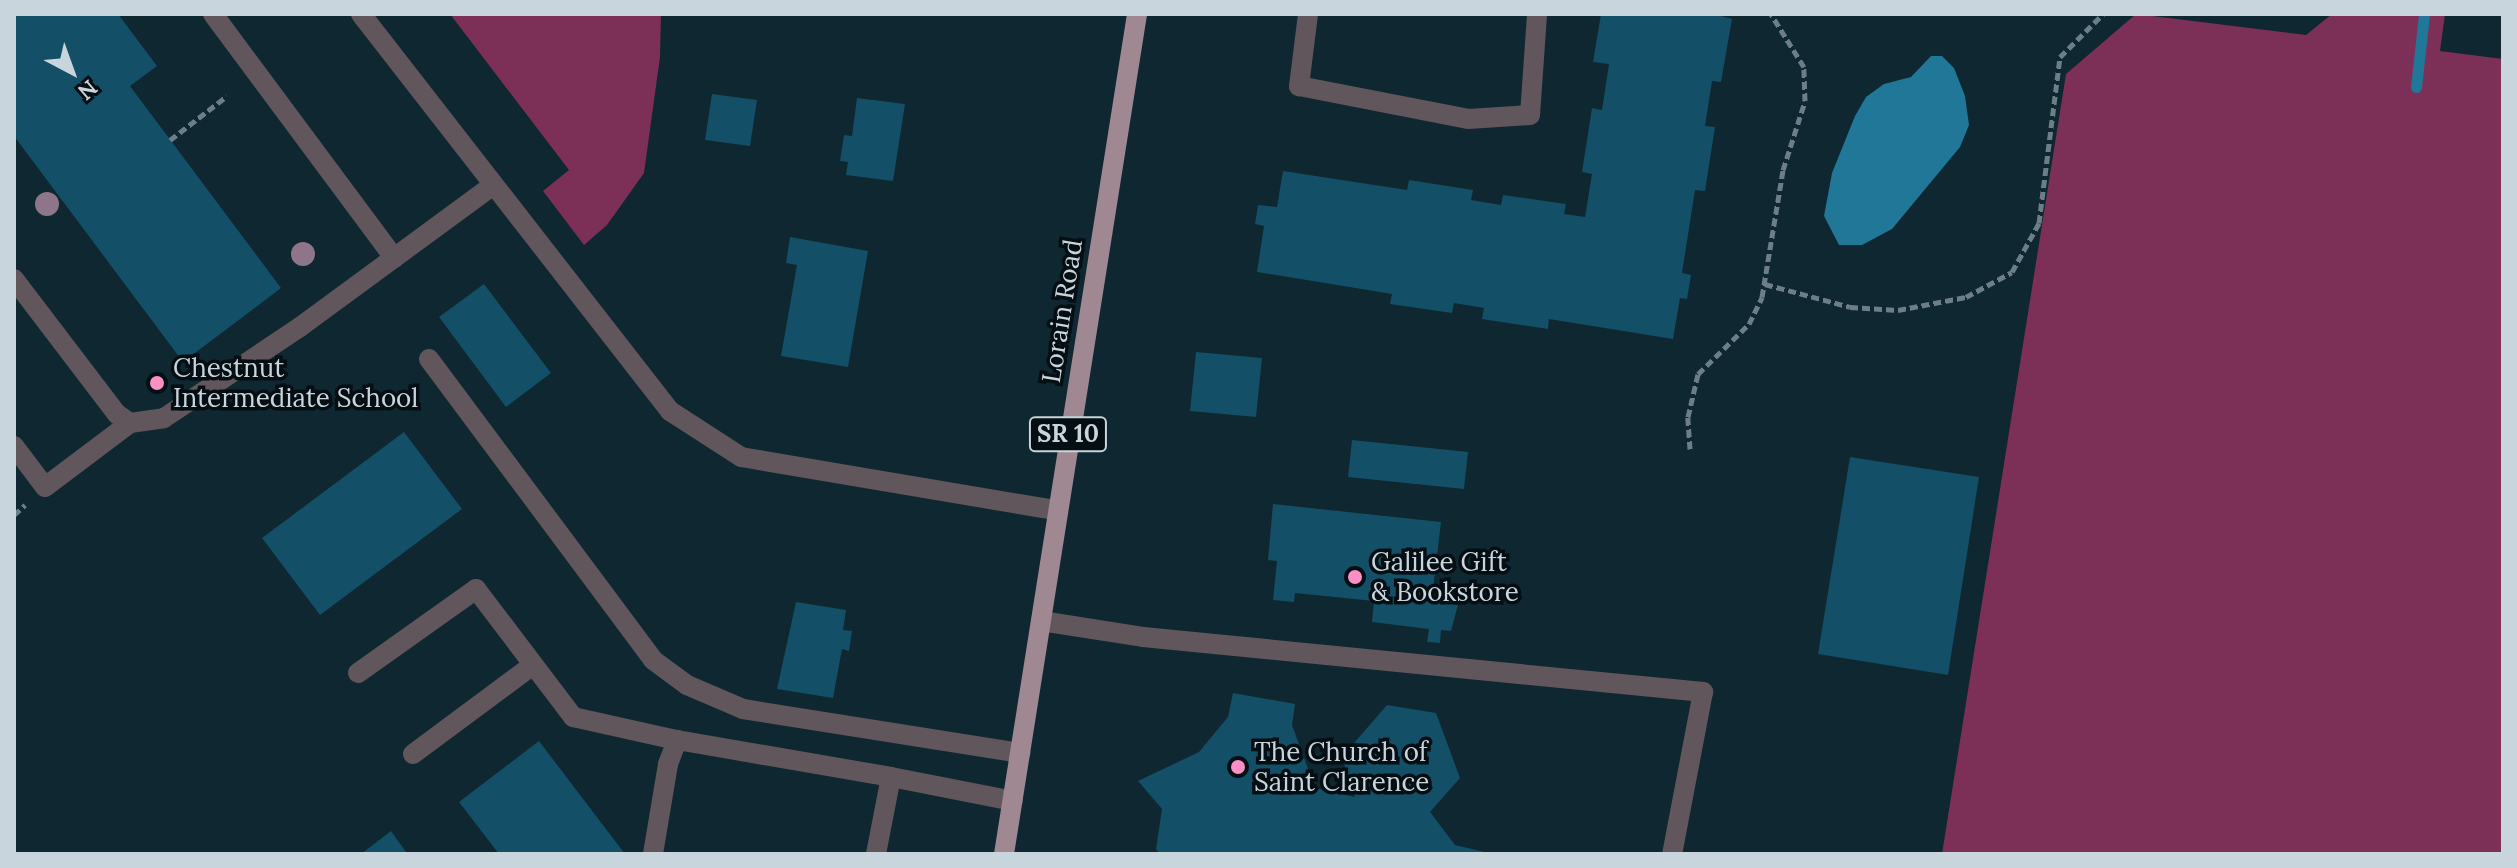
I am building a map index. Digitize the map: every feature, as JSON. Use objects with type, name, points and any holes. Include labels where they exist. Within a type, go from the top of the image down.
[{"type":"main road","name":"Lorain Road","points":[[1004,854],[1056,510],[1137,14]]},
{"type":"lane","points":[[213,14],[394,258]]},
{"type":"lane","points":[[361,14],[670,411],[741,457],[1056,510]]},
{"type":"lane","points":[[1308,14],[1299,86],[1468,119],[1530,115],[1537,14]]},
{"type":"lane","points":[[14,446],[45,487],[130,423],[164,418],[492,186]]},
{"type":"lane","points":[[14,279],[117,414],[130,423]]},
{"type":"lane","points":[[429,359],[653,660],[687,685],[743,709],[1021,753]]},
{"type":"lane","points":[[358,673],[476,589],[573,717],[677,740],[1013,801]]},
{"type":"lane","points":[[1041,621],[1143,637],[1703,692],[1672,854]]},
{"type":"lane","points":[[413,754],[533,665]]},
{"type":"lane","points":[[653,854],[656,823],[677,740]]},
{"type":"lane","points":[[876,854],[891,777]]},
{"type":"path","points":[[1690,449],[1688,417],[1698,374],[1749,324],[1765,284],[1780,183],[1807,88],[1801,59],[1771,14]]},
{"type":"path","points":[[1765,284],[1826,303],[1898,310],[1966,297],[2012,272],[2039,223],[2060,57],[2103,14]]},
{"type":"path","points":[[170,140],[227,96]]},
{"type":"shaded area","points":[[450,14],[661,14],[660,57],[644,173],[607,225],[584,245],[543,191],[569,170]]},
{"type":"shaded area","points":[[2136,14],[2306,35],[2332,14],[2445,14],[2440,51],[2503,59],[2503,854],[1942,854],[2066,74]]},
{"type":"water","points":[[1931,56],[1942,56],[1954,68],[1965,96],[1969,125],[1960,147],[1892,229],[1862,245],[1839,245],[1824,216],[1832,173],[1855,116],[1866,97],[1884,84],[1911,77]]},
{"type":"building","points":[[14,14],[118,14],[157,66],[130,86],[281,288],[183,362],[14,136]]},
{"type":"building","points":[[1601,14],[1714,14],[1732,19],[1721,82],[1712,81],[1705,126],[1715,127],[1705,191],[1695,190],[1682,273],[1691,275],[1687,299],[1680,298],[1673,339],[1549,319],[1548,329],[1482,319],[1484,308],[1454,303],[1452,313],[1390,304],[1392,294],[1257,272],[1264,226],[1255,224],[1258,205],[1277,207],[1283,171],[1407,190],[1409,180],[1473,190],[1471,200],[1501,205],[1503,195],[1566,204],[1564,214],[1585,217],[1592,174],[1582,172],[1592,108],[1602,110],[1609,64],[1593,62]]},
{"type":"building","points":[[712,94],[757,100],[750,146],[705,140]]},
{"type":"building","points":[[857,98],[905,104],[893,181],[846,175],[848,162],[840,161],[844,135],[852,136]]},
{"type":"building","points":[[790,237],[868,251],[848,367],[781,356],[797,265],[786,263]]},
{"type":"building","points":[[484,284],[551,373],[506,407],[439,317]]},
{"type":"building","points":[[1196,352],[1262,358],[1256,417],[1190,411]]},
{"type":"building","points":[[404,432],[462,509],[320,615],[262,538]]},
{"type":"building","points":[[1352,440],[1468,452],[1464,489],[1348,477]]},
{"type":"building","points":[[1850,457],[1979,477],[1948,675],[1818,654]]},
{"type":"building","name":"Galilee Gift & Bookstore","points":[[1273,504],[1441,522],[1432,598],[1459,601],[1451,631],[1441,630],[1440,643],[1427,642],[1429,629],[1372,622],[1374,601],[1295,593],[1294,602],[1273,600],[1277,561],[1268,560]]},
{"type":"building","points":[[796,602],[846,610],[843,630],[852,631],[849,651],[842,649],[833,698],[777,689]]},
{"type":"building","name":"The Church of Saint Clarence","points":[[1233,693],[1295,704],[1292,725],[1315,788],[1355,797],[1342,757],[1387,705],[1436,713],[1460,778],[1430,812],[1455,845],[1493,854],[1160,854],[1156,849],[1162,809],[1138,781],[1199,752],[1228,717]]},
{"type":"building","points":[[539,741],[625,854],[499,854],[459,802]]},
{"type":"building","points":[[391,831],[406,852],[361,854]]},
{"type":"waterway","points":[[2416,87],[2424,14]]},
{"type":"place","name":"Chestnut Intermediate School","points":[[157,383]]},
{"type":"place","name":"Galilee Gift & Bookstore","points":[[1355,577]]},
{"type":"place","name":"The Church of Saint Clarence","points":[[1238,767]]}]
